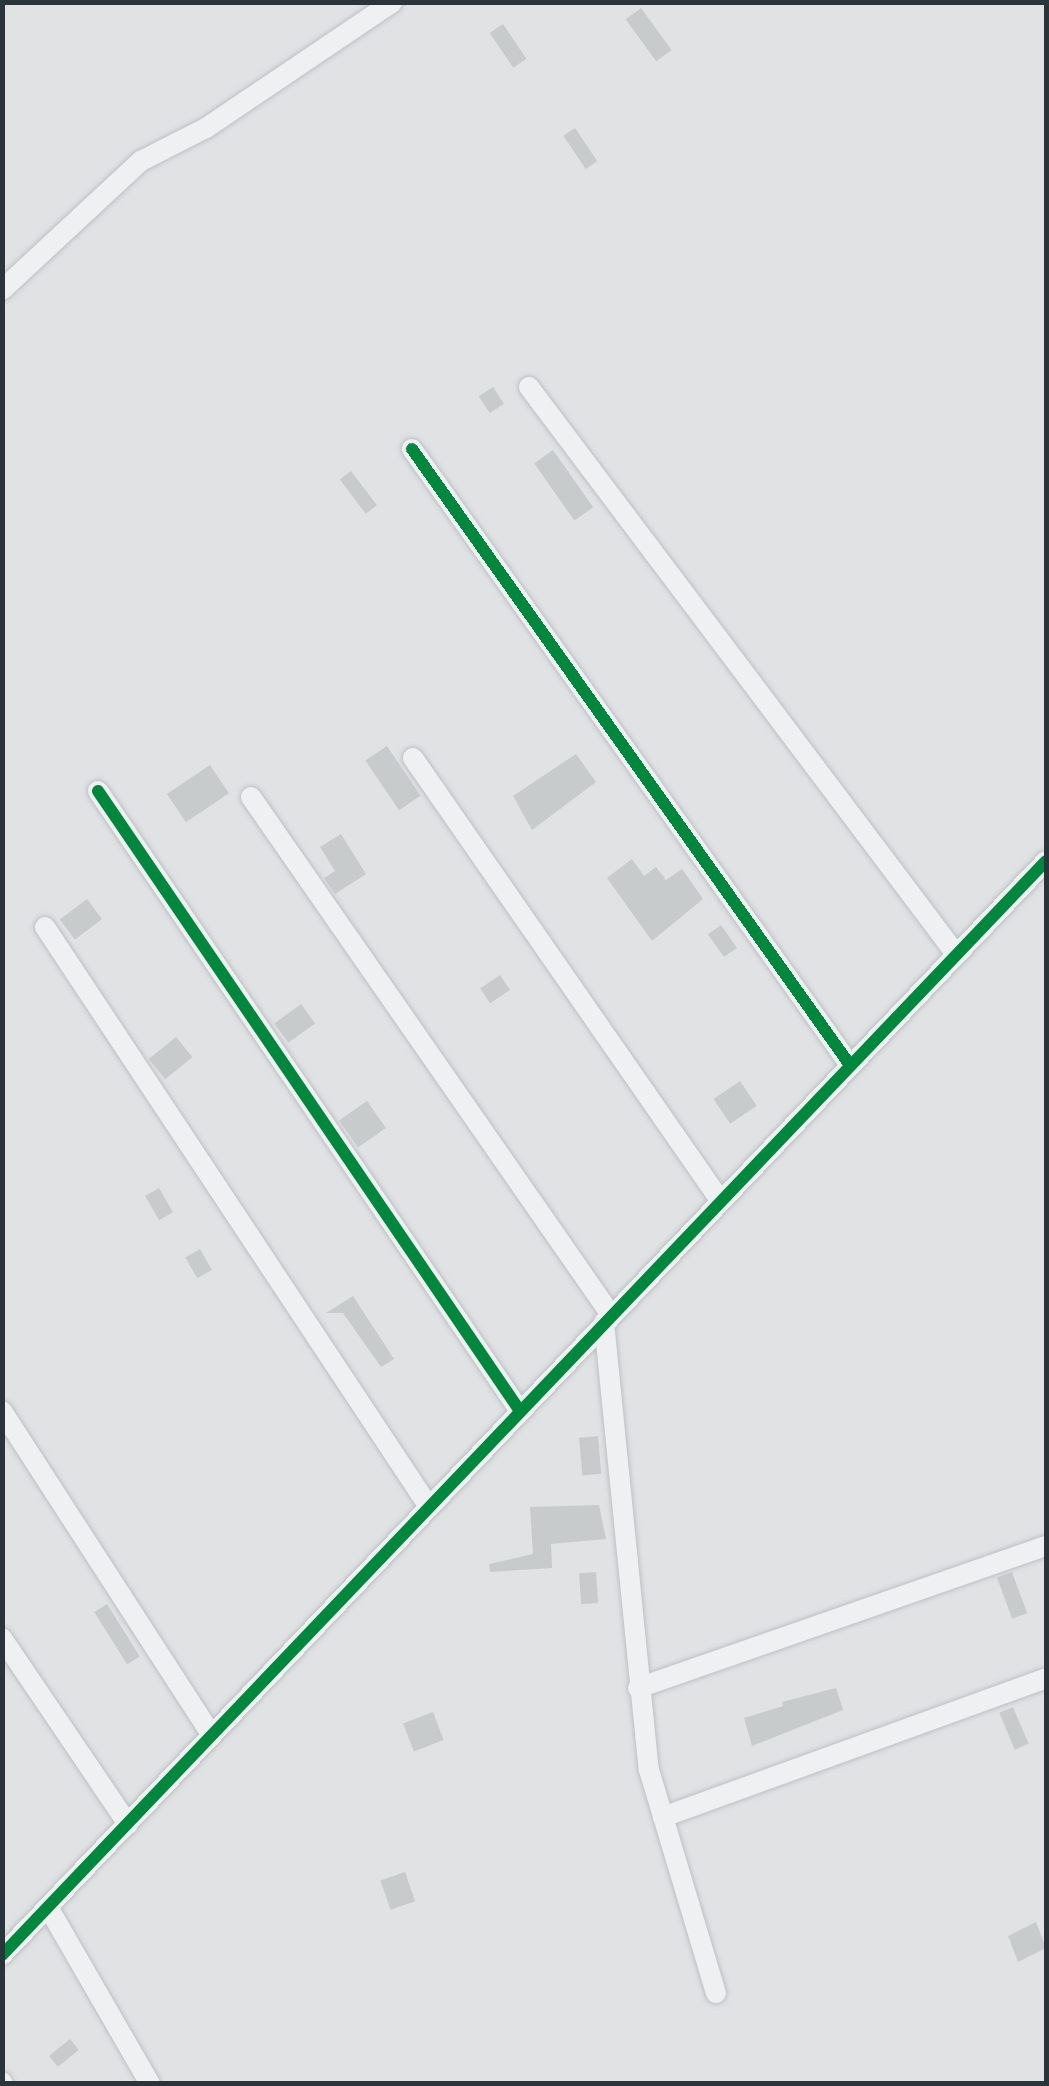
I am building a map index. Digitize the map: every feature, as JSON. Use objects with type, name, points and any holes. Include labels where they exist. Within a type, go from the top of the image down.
[{"type":"street","points":[[2,290],[141,160],[206,128],[393,2]]},
{"type":"street","points":[[529,387],[956,954]]},
{"type":"street","points":[[412,450],[850,1065]]},
{"type":"street","points":[[414,758],[720,1200]]},
{"type":"street","points":[[98,791],[520,1411]]},
{"type":"street","points":[[251,797],[608,1319],[638,1688],[649,1770],[716,1994]]},
{"type":"street","points":[[2,1955],[1046,861]]},
{"type":"street","points":[[45,928],[430,1506]]},
{"type":"street","points":[[2,1411],[212,1735]]},
{"type":"street","points":[[638,1688],[1046,1546]]},
{"type":"street","points":[[2,1638],[128,1824]]},
{"type":"street","points":[[663,1817],[1046,1678]]},
{"type":"street","points":[[48,1907],[150,2084]]},
{"type":"building","points":[[641,8],[672,50],[656,61],[626,19]]},
{"type":"building","points":[[503,24],[526,59],[513,68],[490,33]]},
{"type":"building","points":[[575,128],[597,161],[586,169],[563,136]]},
{"type":"building","points":[[493,387],[504,404],[490,413],[479,396]]},
{"type":"building","points":[[553,450],[593,507],[574,521],[534,463]]},
{"type":"building","points":[[351,471],[377,505],[366,514],[340,479]]},
{"type":"building","points":[[387,746],[421,796],[399,810],[365,761]]},
{"type":"building","points":[[576,754],[596,782],[532,830],[513,796]]},
{"type":"building","points":[[210,765],[229,793],[186,822],[167,794]]},
{"type":"building","points":[[341,834],[366,874],[335,894],[324,878],[335,871],[320,847]]},
{"type":"building","points":[[632,859],[644,876],[656,867],[666,880],[682,869],[703,899],[652,941],[607,878]]},
{"type":"building","points":[[87,899],[102,919],[75,939],[60,919]]},
{"type":"building","points":[[721,925],[737,948],[724,957],[708,934]]},
{"type":"building","points":[[500,975],[510,990],[490,1003],[480,988]]},
{"type":"building","points":[[301,1004],[315,1023],[288,1043],[274,1023]]},
{"type":"building","points":[[176,1037],[192,1057],[165,1079],[149,1059]]},
{"type":"building","points":[[740,1081],[757,1106],[730,1124],[713,1099]]},
{"type":"building","points":[[367,1101],[386,1128],[358,1148],[339,1121]]},
{"type":"building","points":[[159,1188],[173,1212],[159,1220],[145,1196]]},
{"type":"building","points":[[200,1249],[212,1270],[197,1278],[185,1258]]},
{"type":"building","points":[[353,1296],[394,1359],[381,1367],[343,1313],[326,1313]]},
{"type":"building","points":[[598,1436],[601,1474],[582,1476],[579,1438]]},
{"type":"building","points":[[599,1505],[606,1539],[551,1544],[552,1568],[490,1572],[489,1564],[533,1554],[530,1507]]},
{"type":"building","points":[[596,1572],[598,1603],[581,1604],[579,1573]]},
{"type":"building","points":[[1012,1572],[1027,1613],[1012,1619],[997,1577]]},
{"type":"building","points":[[107,1604],[140,1657],[127,1665],[94,1612]]},
{"type":"building","points":[[836,1688],[843,1710],[752,1746],[744,1718],[783,1706],[782,1702]]},
{"type":"building","points":[[1013,1707],[1029,1744],[1015,1750],[999,1713]]},
{"type":"building","points":[[433,1712],[444,1740],[414,1751],[403,1723]]},
{"type":"building","points":[[405,1872],[415,1901],[391,1910],[380,1880]]},
{"type":"building","points":[[1036,1922],[1046,1948],[1018,1962],[1008,1936]]},
{"type":"building","points":[[70,2039],[79,2050],[58,2067],[49,2056]]},
{"type":"cycle path","points":[[412,449],[850,1065]]},
{"type":"cycle path","points":[[98,791],[520,1411]]},
{"type":"cycle path","points":[[2,1955],[1046,861]]}]
